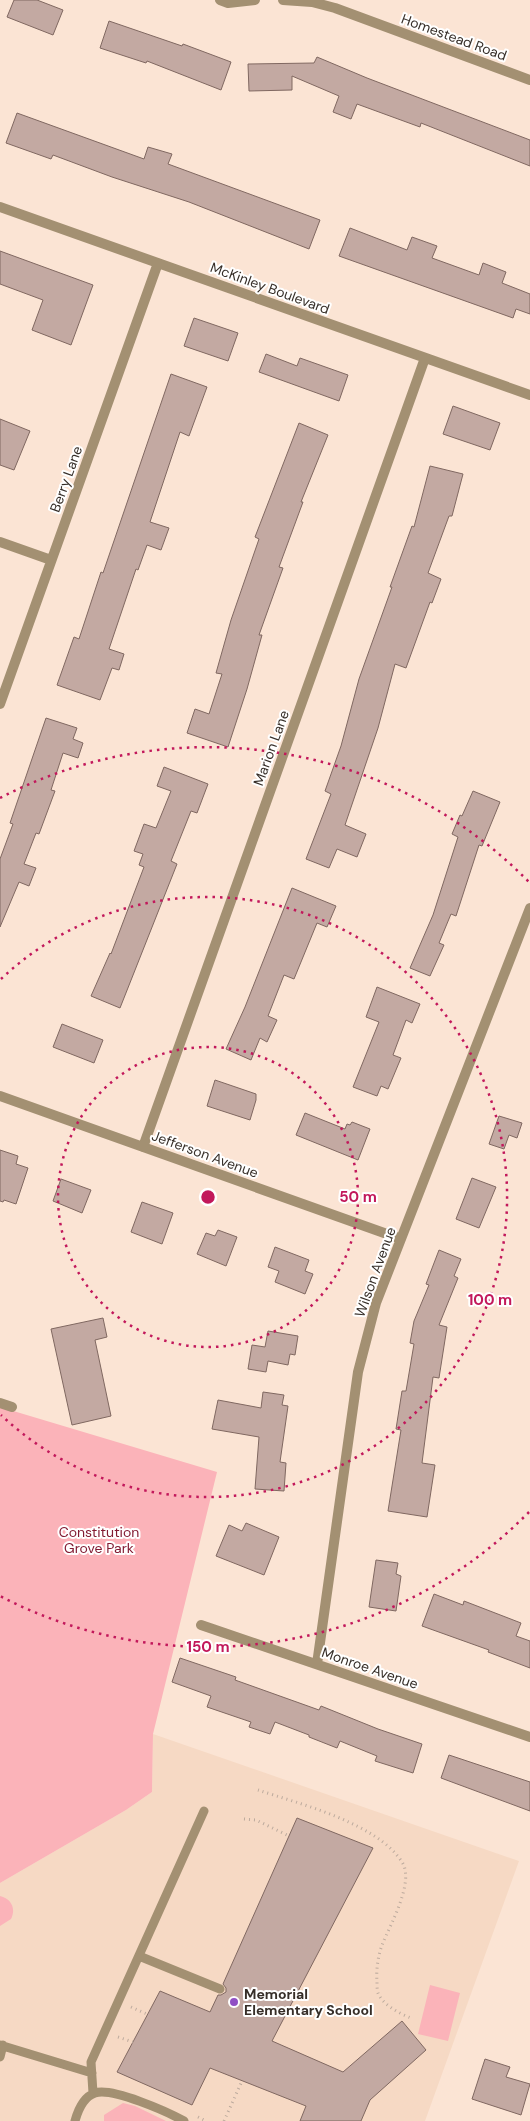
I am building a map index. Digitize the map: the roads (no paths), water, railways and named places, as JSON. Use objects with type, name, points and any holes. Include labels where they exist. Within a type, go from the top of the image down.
[{"type":"street","points":[[220,0],[228,3],[255,0]]},
{"type":"street","name":"Homestead Road","points":[[283,0],[312,2],[335,8],[530,80]]},
{"type":"street","name":"McKinley Boulevard","points":[[0,207],[530,395]]},
{"type":"street","name":"Berry Lane","points":[[0,704],[158,263]]},
{"type":"street","name":"Marion Lane","points":[[143,1147],[425,358]]},
{"type":"street","points":[[0,542],[51,560]]},
{"type":"street","name":"Wilson Avenue","points":[[317,1664],[358,1372],[376,1303],[530,908]]},
{"type":"street","name":"Jefferson Avenue","points":[[0,1096],[401,1239]]},
{"type":"street","points":[[0,1403],[12,1407]]},
{"type":"street","name":"Monroe Avenue","points":[[201,1625],[530,1737]]},
{"type":"lane","points":[[75,2121],[78,2109],[93,2093],[91,2062],[204,1811]]},
{"type":"lane","points":[[139,1956],[220,1989]]},
{"type":"lane","points":[[0,2057],[1,2045],[92,2073]]},
{"type":"lane","points":[[93,2093],[114,2093],[170,2114],[187,2117]]},
{"type":"place","name":"Memorial Elementary School","points":[[234,2002]]},
{"type":"park label","name":"Constitution Grove Park","points":[[99,1540]]}]
